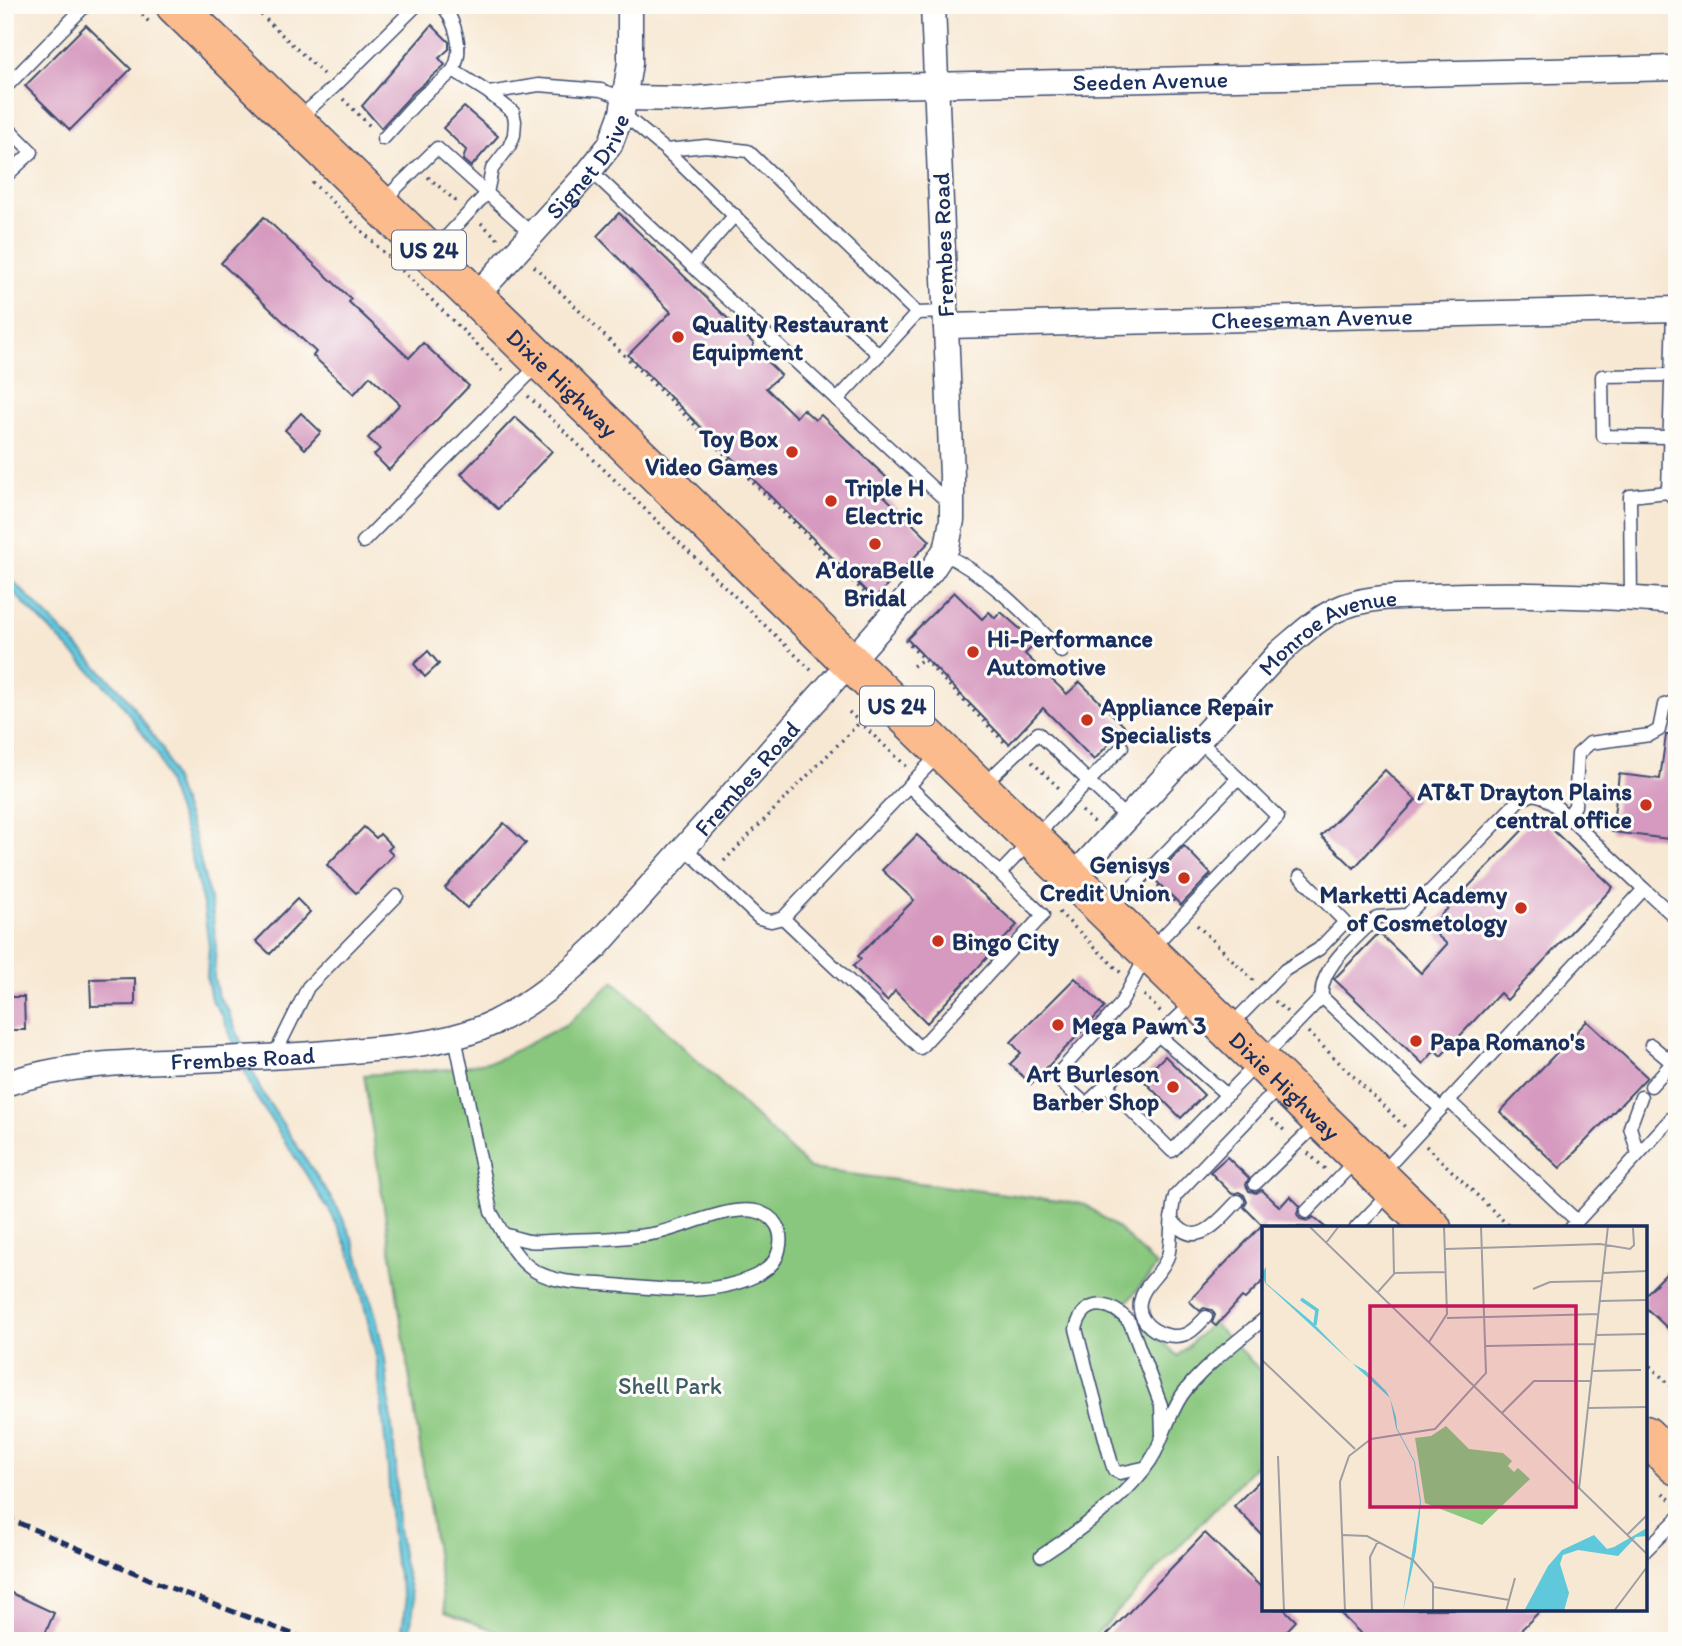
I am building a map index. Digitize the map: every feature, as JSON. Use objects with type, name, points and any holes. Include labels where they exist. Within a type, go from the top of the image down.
[{"type":"main road","name":"Dixie Highway","points":[[163,15],[295,121],[477,296],[530,373],[851,661],[1430,1226]]},
{"type":"main road","points":[[1647,1437],[1677,1466]]},
{"type":"street","name":"Signet Drive","points":[[477,296],[610,145],[623,106],[630,63],[630,5]]},
{"type":"street","name":"Frembes Road","points":[[5,1084],[105,1063],[274,1056],[403,1046],[454,1037],[491,1024],[554,986],[595,948],[932,570],[947,547],[952,506],[933,5]]},
{"type":"street","name":"Seeden Avenue","points":[[623,106],[844,88],[1677,68]]},
{"type":"street","name":"Cheeseman Avenue","points":[[946,319],[1675,309]]},
{"type":"street","name":"Monroe Avenue","points":[[1073,877],[1280,652],[1337,609],[1370,600],[1485,594],[1677,602]]},
{"type":"lane","points":[[5,88],[86,5]]},
{"type":"lane","points":[[295,121],[334,88],[417,5]]},
{"type":"lane","points":[[383,139],[427,92],[453,70],[458,55],[455,29],[442,5]]},
{"type":"lane","points":[[432,253],[487,193],[492,169],[509,147],[516,121],[513,112],[453,70]]},
{"type":"lane","points":[[489,93],[539,85],[601,90],[623,106],[879,355]]},
{"type":"lane","points":[[5,125],[33,152],[5,177]]},
{"type":"lane","points":[[666,150],[706,146],[748,151],[917,313],[946,319]]},
{"type":"lane","points":[[380,203],[437,148],[531,233]]},
{"type":"lane","points":[[590,170],[952,506]]},
{"type":"lane","points":[[691,265],[735,215]]},
{"type":"lane","points":[[1631,598],[1630,496],[1672,497],[1671,374],[1675,309]]},
{"type":"lane","points":[[837,400],[917,313]]},
{"type":"lane","points":[[363,542],[530,373]]},
{"type":"lane","points":[[1670,437],[1603,436],[1602,376],[1671,374]]},
{"type":"lane","points":[[942,553],[964,564],[1001,590],[1062,652]]},
{"type":"lane","points":[[1567,817],[1575,806],[1578,754],[1590,743],[1650,735],[1659,730],[1664,705],[1677,701]]},
{"type":"lane","points":[[981,787],[1038,733],[1127,818]]},
{"type":"lane","points":[[1198,999],[1086,1104],[1055,1077],[1120,1005],[1149,951],[1278,817],[1200,741]]},
{"type":"lane","points":[[999,873],[1122,747]]},
{"type":"lane","points":[[685,848],[759,918],[771,921],[783,918],[943,750]]},
{"type":"lane","points":[[1108,912],[1238,778]]},
{"type":"lane","points":[[783,918],[920,1048],[1043,915],[909,786]]},
{"type":"lane","points":[[1677,919],[1567,817],[1544,797],[1534,794],[1519,800],[1407,915],[1377,917],[1329,968],[1320,988],[1322,997],[1445,1105],[1574,1225],[1677,1112]]},
{"type":"lane","points":[[1228,1028],[1285,970],[1319,949],[1345,922],[1300,876]]},
{"type":"lane","points":[[1306,1212],[1377,1174],[1416,1137],[1644,889]]},
{"type":"lane","points":[[274,1056],[308,987],[397,896]]},
{"type":"lane","points":[[1206,1317],[1187,1334],[1169,1336],[1153,1329],[1141,1312],[1139,1303],[1143,1293],[1163,1268],[1168,1255],[1175,1196],[1271,1071],[1297,1022],[1322,997]]},
{"type":"lane","points":[[1158,1035],[1227,1095]]},
{"type":"lane","points":[[454,1037],[491,1212],[504,1234],[533,1270],[550,1278],[652,1290],[738,1284],[767,1270],[779,1254],[781,1238],[779,1226],[769,1216],[754,1211],[736,1211],[656,1233],[618,1238],[530,1241],[504,1234]]},
{"type":"lane","points":[[1651,1045],[1674,1065],[1651,1086]]},
{"type":"lane","points":[[1106,1085],[1172,1151],[1227,1095],[1271,1071]]},
{"type":"lane","points":[[1638,1154],[1630,1126],[1641,1097]]},
{"type":"lane","points":[[1255,1184],[1322,1119]]},
{"type":"lane","points":[[1357,1226],[1377,1174]]},
{"type":"lane","points":[[1171,1217],[1182,1231],[1197,1234],[1209,1230],[1238,1201]]},
{"type":"lane","points":[[1143,1468],[1120,1473],[1114,1470],[1076,1329],[1086,1308],[1098,1305],[1111,1307],[1130,1323],[1161,1405],[1162,1434]]},
{"type":"lane","points":[[1041,1556],[1102,1512],[1154,1455],[1183,1394],[1210,1364],[1262,1320]]},
{"type":"lane","points":[[1647,1549],[1677,1519]]},
{"type":"path","points":[[132,5],[163,15]]},
{"type":"path","points":[[309,180],[530,373],[816,675]]},
{"type":"path","points":[[534,266],[865,593],[853,605]]},
{"type":"path","points":[[858,601],[867,608]]},
{"type":"path","points":[[905,640],[1007,746],[1019,751],[1100,830]]},
{"type":"path","points":[[914,666],[922,660]]},
{"type":"path","points":[[724,861],[860,722]]},
{"type":"path","points":[[1146,873],[1509,1226]]},
{"type":"path","points":[[1647,1363],[1677,1392]]},
{"type":"green space","name":"Shell Park","points":[[614,981],[810,1169],[1084,1204],[1120,1230],[1157,1266],[1124,1306],[1178,1356],[1212,1322],[1262,1372],[1262,1458],[1090,1641],[522,1641],[445,1612],[364,1075],[449,1069],[497,1060],[567,1024]]},
{"type":"water","points":[[5,573],[125,695],[163,750],[194,835],[212,908],[216,946],[214,977],[218,996],[228,1010],[260,1089],[338,1209],[354,1242],[385,1359],[396,1467],[398,1529],[414,1604],[408,1641],[400,1641],[406,1605],[395,1562],[391,1530],[377,1360],[357,1274],[347,1245],[331,1213],[253,1092],[222,1015],[211,999],[207,978],[209,946],[204,909],[187,837],[157,754],[119,700],[5,584]]},
{"type":"building","points":[[86,25],[131,69],[70,130],[25,86]]},
{"type":"building","points":[[432,25],[449,42],[449,49],[439,58],[445,65],[413,93],[381,128],[362,106]]},
{"type":"building","points":[[464,107],[498,136],[471,167],[463,160],[466,150],[443,128]]},
{"type":"building","points":[[619,213],[754,344],[752,347],[781,375],[766,388],[796,417],[803,409],[815,420],[821,415],[890,481],[879,491],[930,541],[874,599],[628,355],[671,312],[597,236]]},
{"type":"building","points":[[264,217],[409,358],[423,343],[469,386],[389,470],[374,455],[380,449],[368,438],[400,404],[370,376],[354,394],[313,356],[316,352],[221,263]]},
{"type":"building","points":[[301,413],[321,432],[305,449],[285,430]]},
{"type":"building","points":[[515,417],[552,451],[498,509],[461,474]]},
{"type":"building","points":[[954,592],[982,619],[989,612],[995,618],[1001,612],[1036,643],[1025,654],[1067,694],[1080,682],[1125,727],[1094,760],[1043,708],[1009,744],[907,639]]},
{"type":"building","points":[[428,651],[439,664],[425,677],[414,664]]},
{"type":"building","name":"AT&T Drayton Plains central office","points":[[1666,735],[1677,735],[1677,840],[1612,832],[1619,774],[1660,779]]},
{"type":"building","points":[[1385,770],[1416,800],[1354,868],[1321,836]]},
{"type":"building","points":[[1537,815],[1613,887],[1507,1000],[1500,993],[1441,1056],[1435,1050],[1423,1064],[1334,979],[1379,933],[1421,973],[1447,944],[1429,928]]},
{"type":"building","points":[[504,823],[526,843],[467,908],[445,888]]},
{"type":"building","points":[[364,827],[376,838],[380,834],[392,846],[388,850],[393,855],[356,893],[327,865]]},
{"type":"building","name":"Bingo City","points":[[917,835],[1017,925],[927,1023],[895,991],[887,1001],[853,966],[861,959],[858,956],[914,900],[882,870]]},
{"type":"building","name":"Genisys Credit Union","points":[[1184,846],[1211,874],[1181,905],[1153,878]]},
{"type":"building","points":[[297,899],[310,912],[270,954],[256,941]]},
{"type":"building","points":[[135,978],[135,1005],[91,1006],[90,979]]},
{"type":"building","name":"Mega Pawn 3","points":[[1075,978],[1105,1007],[1031,1084],[1010,1064],[1021,1053],[1011,1042]]},
{"type":"building","points":[[5,997],[24,997],[25,1030],[5,1030]]},
{"type":"building","points":[[1587,1021],[1647,1077],[1560,1168],[1500,1112]]},
{"type":"building","name":"Art Burleson Barber Shop","points":[[1165,1056],[1204,1095],[1181,1118],[1142,1079]]},
{"type":"building","points":[[1227,1157],[1249,1178],[1246,1185],[1249,1191],[1256,1193],[1262,1190],[1280,1207],[1290,1196],[1300,1206],[1297,1214],[1300,1219],[1308,1221],[1313,1217],[1324,1226],[1262,1226],[1262,1282],[1245,1299],[1242,1297],[1216,1326],[1212,1323],[1215,1315],[1212,1310],[1204,1308],[1200,1311],[1189,1301],[1262,1225],[1244,1207],[1247,1202],[1244,1195],[1239,1192],[1232,1194],[1210,1172]]},
{"type":"building","points":[[1677,1263],[1677,1337],[1647,1309],[1647,1293]]},
{"type":"building","points":[[1262,1478],[1262,1535],[1234,1506]]},
{"type":"building","points":[[1205,1533],[1262,1588],[1262,1611],[1286,1611],[1296,1621],[1277,1641],[1101,1641]]},
{"type":"building","points":[[5,1590],[54,1613],[42,1641],[26,1641],[5,1631]]},
{"type":"building","points":[[1338,1611],[1540,1611],[1519,1632],[1526,1641],[1368,1641]]},
{"type":"railway","points":[[5,1517],[163,1585],[311,1641]]},
{"type":"place","name":"Quality Restaurant Equipment","points":[[678,337]]},
{"type":"place","name":"Toy Box Video Games","points":[[792,452]]},
{"type":"place","name":"Triple H Electric","points":[[831,501]]},
{"type":"place","name":"A'doraBelle Bridal","points":[[875,544]]},
{"type":"place","name":"Hi-Performance Automotive","points":[[973,652]]},
{"type":"place","name":"Appliance Repair Specialists","points":[[1087,720]]},
{"type":"place","name":"AT&T Drayton Plains central office","points":[[1646,805]]},
{"type":"place","name":"Genisys Credit Union","points":[[1184,878]]},
{"type":"place","name":"Marketti Academy of Cosmetology","points":[[1521,908]]},
{"type":"place","name":"Bingo City","points":[[938,941]]},
{"type":"place","name":"Mega Pawn 3","points":[[1058,1025]]},
{"type":"place","name":"Papa Romano's","points":[[1416,1041]]},
{"type":"place","name":"Art Burleson Barber Shop","points":[[1173,1087]]}]
